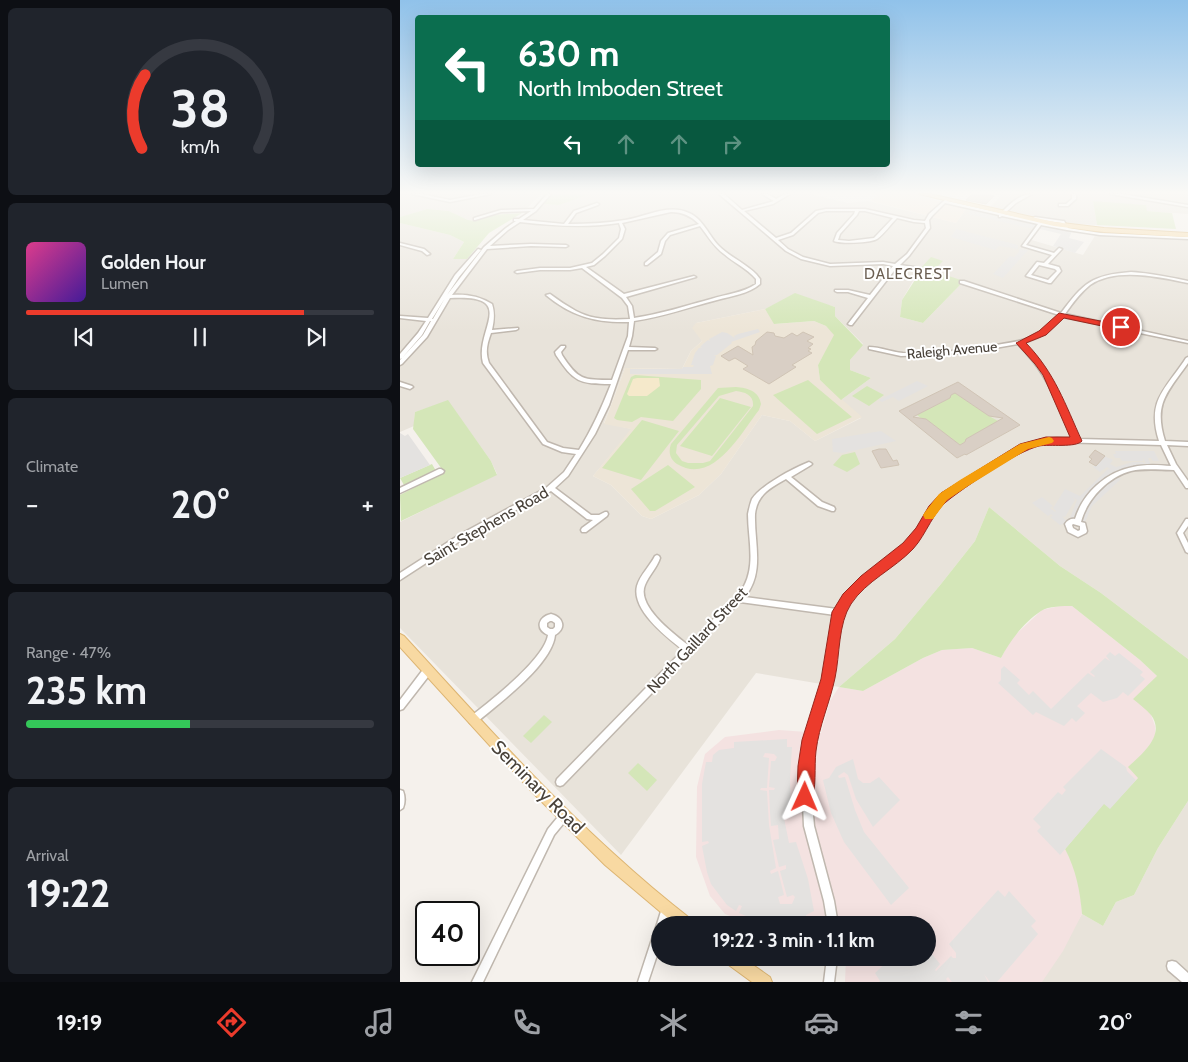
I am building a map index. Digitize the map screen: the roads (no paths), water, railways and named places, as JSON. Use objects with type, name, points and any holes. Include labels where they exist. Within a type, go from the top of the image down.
[{"type":"main road","name":"Seminary Road","points":[[400,640],[565,816],[626,875],[676,916]]},
{"type":"main road","points":[[742,966],[765,982]]},
{"type":"street","points":[[400,357],[415,340],[446,296],[484,248],[494,240]]},
{"type":"street","points":[[517,272],[537,269],[564,270],[584,267],[597,261],[620,240]]},
{"type":"street","points":[[646,264],[660,253],[663,240]]},
{"type":"street","points":[[548,295],[585,317],[609,320],[632,319],[677,312],[746,291],[758,284],[756,276],[719,249],[712,240]]},
{"type":"street","points":[[775,240],[793,254],[819,263],[843,265],[898,264],[918,269]]},
{"type":"street","points":[[836,240],[837,242],[865,242],[872,240]]},
{"type":"street","points":[[850,324],[920,240]]},
{"type":"street","points":[[1028,240],[1024,246],[1055,255]]},
{"type":"street","points":[[400,244],[423,250],[428,254]]},
{"type":"street","points":[[484,248],[531,245],[566,246]]},
{"type":"street","points":[[1046,264],[1060,249]]},
{"type":"street","points":[[1038,263],[1046,264],[1059,269],[1050,282],[1028,276],[1038,263]]},
{"type":"street","points":[[584,267],[623,296],[629,304],[632,319]]},
{"type":"street","name":"Raleigh Avenue","points":[[871,348],[909,354],[1020,343],[1042,333],[1062,315],[1086,286],[1102,278],[1140,274],[1188,282]]},
{"type":"street","points":[[623,296],[694,276]]},
{"type":"street","points":[[962,282],[1062,315],[1188,342]]},
{"type":"street","points":[[837,291],[848,291],[871,297]]},
{"type":"street","points":[[400,363],[421,341],[435,320],[446,296]]},
{"type":"street","points":[[446,296],[473,297],[488,303],[492,307],[493,315],[484,359],[545,443],[551,447],[580,452]]},
{"type":"street","points":[[400,317],[435,320]]},
{"type":"street","name":"Saint Stephens Road","points":[[400,577],[461,537],[551,488],[566,474],[601,416],[632,330],[632,319]]},
{"type":"street","points":[[489,332],[516,329]]},
{"type":"street","points":[[1020,343],[1039,362],[1047,375],[1077,441]]},
{"type":"street","points":[[563,347],[558,352],[559,355],[576,378],[587,381],[614,382]]},
{"type":"street","points":[[626,348],[655,349]]},
{"type":"street","points":[[1188,359],[1161,399],[1158,418],[1162,443],[1188,486]]},
{"type":"street","points":[[400,384],[410,386]]},
{"type":"street","points":[[832,916],[830,900],[809,826],[806,782],[810,740],[828,679],[839,612],[851,593],[912,542],[933,509],[945,496],[1024,447],[1046,441],[1188,444]]},
{"type":"street","name":"North Gaillard Street","points":[[560,782],[740,599],[750,582],[754,566],[752,506],[755,499],[762,492],[809,464]]},
{"type":"street","points":[[1078,522],[1081,510],[1087,501],[1116,474],[1137,468],[1176,468]]},
{"type":"street","points":[[400,491],[441,470]]},
{"type":"street","points":[[787,477],[820,504],[832,509]]},
{"type":"street","points":[[551,488],[588,517],[603,516],[586,528],[588,517]]},
{"type":"street","points":[[1188,520],[1180,533],[1188,550]]},
{"type":"street","points":[[657,558],[640,588],[642,605],[663,628],[688,650]]},
{"type":"street","points":[[740,599],[839,612]]},
{"type":"street","points":[[473,720],[542,657],[552,641],[552,632]]},
{"type":"street","points":[[400,706],[428,670]]},
{"type":"street","points":[[400,794],[400,806]]},
{"type":"street","points":[[478,982],[551,832],[565,816]]},
{"type":"street","points":[[665,916],[667,909]]},
{"type":"street","points":[[643,982],[651,958]]},
{"type":"street","points":[[829,982],[831,966]]},
{"type":"street","points":[[1172,966],[1188,980]]},
{"type":"district","name":"DALECREST","points":[[908,274]]}]
